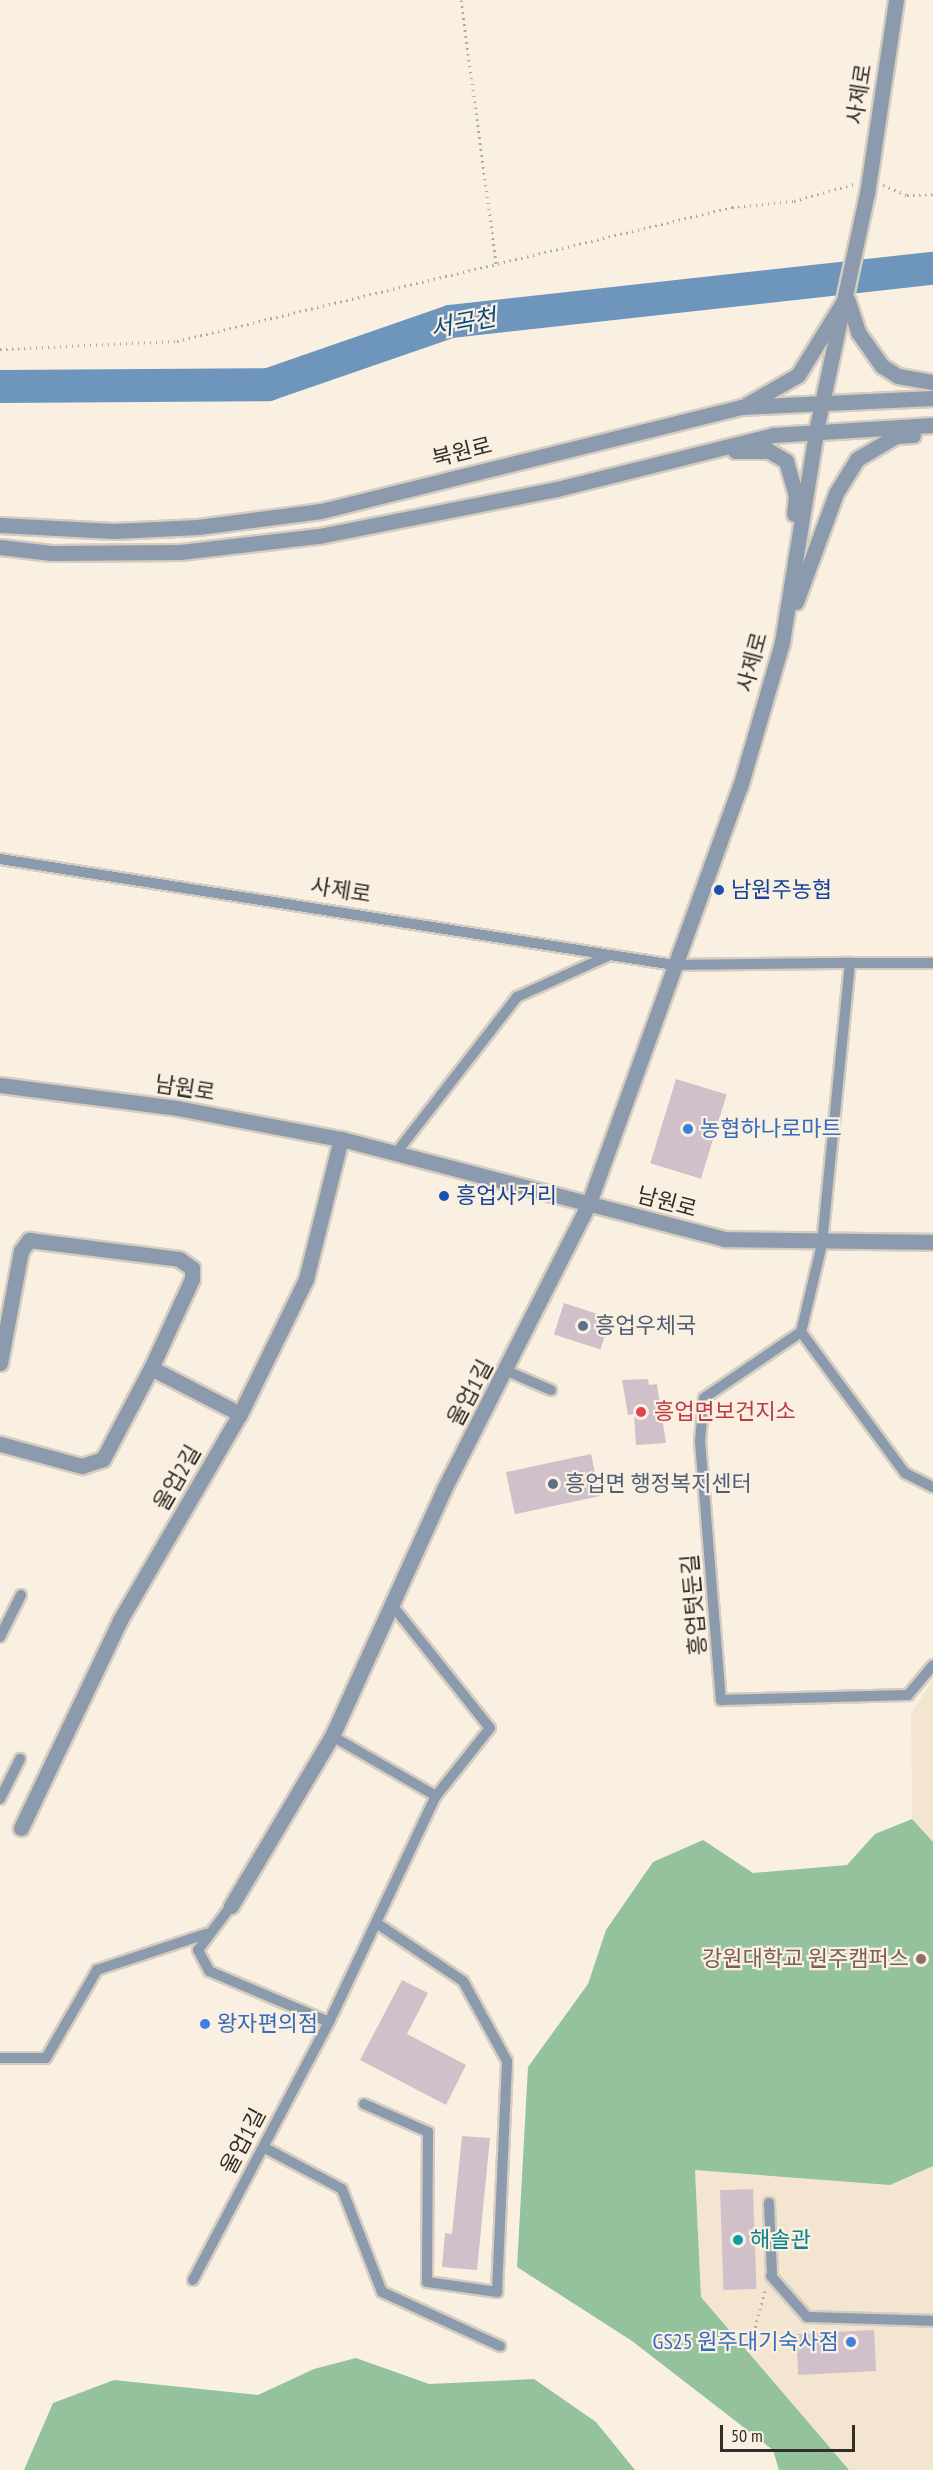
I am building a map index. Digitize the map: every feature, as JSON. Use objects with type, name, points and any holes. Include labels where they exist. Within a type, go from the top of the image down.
[{"type":"street","name":"사제로","points":[[589,1203],[740,787],[782,642],[816,430],[825,402],[868,187],[896,0]]},
{"type":"street","points":[[847,297],[858,332],[876,358],[898,376],[933,382]]},
{"type":"street","points":[[741,408],[807,364],[847,297]]},
{"type":"street","name":"북원로","points":[[0,525],[167,529],[321,511],[741,408],[933,398]]},
{"type":"street","points":[[0,547],[180,552],[319,536],[652,465],[773,435],[816,430],[933,425]]},
{"type":"street","points":[[782,642],[833,502],[857,459],[896,436],[933,433]]},
{"type":"street","points":[[652,465],[750,449],[769,451],[786,461],[796,495],[782,642]]},
{"type":"street","name":"남원로","points":[[0,1085],[341,1138],[724,1239],[822,1245],[933,1242]]},
{"type":"street","name":"울업2길","points":[[21,1828],[120,1620],[240,1414],[306,1279],[341,1138]]},
{"type":"street","name":"울업1길","points":[[231,1906],[332,1736],[444,1489],[507,1371],[589,1203]]},
{"type":"street","points":[[0,1363],[21,1251],[39,1238],[179,1259],[192,1268],[192,1280],[151,1368],[104,1460],[82,1466],[0,1444]]},
{"type":"street","points":[[151,1368],[240,1414]]},
{"type":"lane","name":"사제로","points":[[0,859],[674,965]]},
{"type":"lane","points":[[396,1153],[517,997],[610,955]]},
{"type":"lane","points":[[850,963],[822,1245],[801,1332],[905,1473],[933,1487]]},
{"type":"lane","points":[[674,965],[933,963]]},
{"type":"lane","name":"흥업텃둔길","points":[[801,1332],[704,1398],[700,1442],[721,1700],[908,1695],[933,1665]]},
{"type":"lane","points":[[507,1371],[551,1390]]},
{"type":"lane","points":[[0,1637],[21,1595]]},
{"type":"lane","name":"울업1길","points":[[193,2280],[266,2148],[378,1924],[436,1796],[490,1728],[392,1605]]},
{"type":"lane","points":[[332,1736],[436,1796]]},
{"type":"lane","points":[[0,1799],[20,1759]]},
{"type":"lane","name":"울업1길","points":[[0,2058],[46,2058],[97,1970],[206,1934],[231,1906]]},
{"type":"lane","points":[[364,2104],[428,2132],[427,2282],[497,2292],[507,2061],[451,1968],[378,1924]]},
{"type":"lane","points":[[206,1934],[198,1950],[209,1971],[329,2022]]},
{"type":"lane","points":[[266,2148],[342,2189],[382,2292],[500,2346]]},
{"type":"lane","points":[[769,2203],[772,2275],[807,2317],[933,2321]]},
{"type":"path","points":[[461,0],[496,264]]},
{"type":"path","points":[[0,349],[177,341],[732,207],[794,201],[868,187],[907,195],[933,194]]},
{"type":"path","points":[[772,2275],[755,2315],[745,2366],[828,2470]]},
{"type":"shaded area","name":"강원대학교 원주캠퍼스","points":[[933,1679],[933,2470],[849,2470],[701,2297],[695,2170],[912,1819],[911,1714]]},
{"type":"green space","points":[[912,1819],[933,1842],[933,2166],[890,2185],[695,2170],[701,2297],[849,2470],[779,2470],[773,2450],[632,2341],[517,2267],[528,2067],[588,1984],[606,1930],[653,1862],[703,1840],[753,1873],[847,1865],[875,1834]]},
{"type":"green space","points":[[356,2358],[429,2384],[534,2379],[596,2422],[635,2470],[24,2470],[53,2403],[114,2380],[258,2395],[314,2369]]},
{"type":"building","name":"농협하나로마트","points":[[676,1079],[727,1094],[701,1179],[650,1163]]},
{"type":"building","name":"흥업우체국","points":[[564,1303],[611,1318],[600,1350],[554,1334]]},
{"type":"building","name":"흥업면보건지소","points":[[648,1379],[649,1385],[657,1384],[666,1443],[636,1445],[634,1414],[628,1415],[622,1380]]},
{"type":"building","name":"흥업면 행정복지센터","points":[[591,1454],[600,1496],[515,1514],[506,1472]]},
{"type":"building","points":[[402,1980],[428,1993],[407,2034],[466,2065],[446,2105],[360,2060]]},
{"type":"building","points":[[462,2136],[490,2138],[477,2270],[442,2267],[445,2233],[452,2234]]},
{"type":"building","name":"해솔관","points":[[753,2189],[756,2289],[724,2290],[720,2190]]},
{"type":"building","points":[[874,2330],[876,2371],[798,2375],[796,2334]]},
{"type":"waterway","name":"서곡천","points":[[0,386],[268,384],[450,321],[933,268]]},
{"type":"place","name":"남원주농협","points":[[719,890]]},
{"type":"place","name":"농협하나로마트","points":[[688,1129]]},
{"type":"place","name":"흥업사거리","points":[[444,1196]]},
{"type":"place","name":"흥업우체국","points":[[583,1326]]},
{"type":"place","name":"흥업면보건지소","points":[[641,1412]]},
{"type":"place","name":"흥업면 행정복지센터","points":[[553,1484]]},
{"type":"place","name":"강원대학교 원주캠퍼스","points":[[921,1959]]},
{"type":"place","name":"왕자편의점","points":[[205,2024]]},
{"type":"place","name":"해솔관","points":[[738,2240]]},
{"type":"place","name":"GS25 원주대기숙사점","points":[[851,2342]]}]
